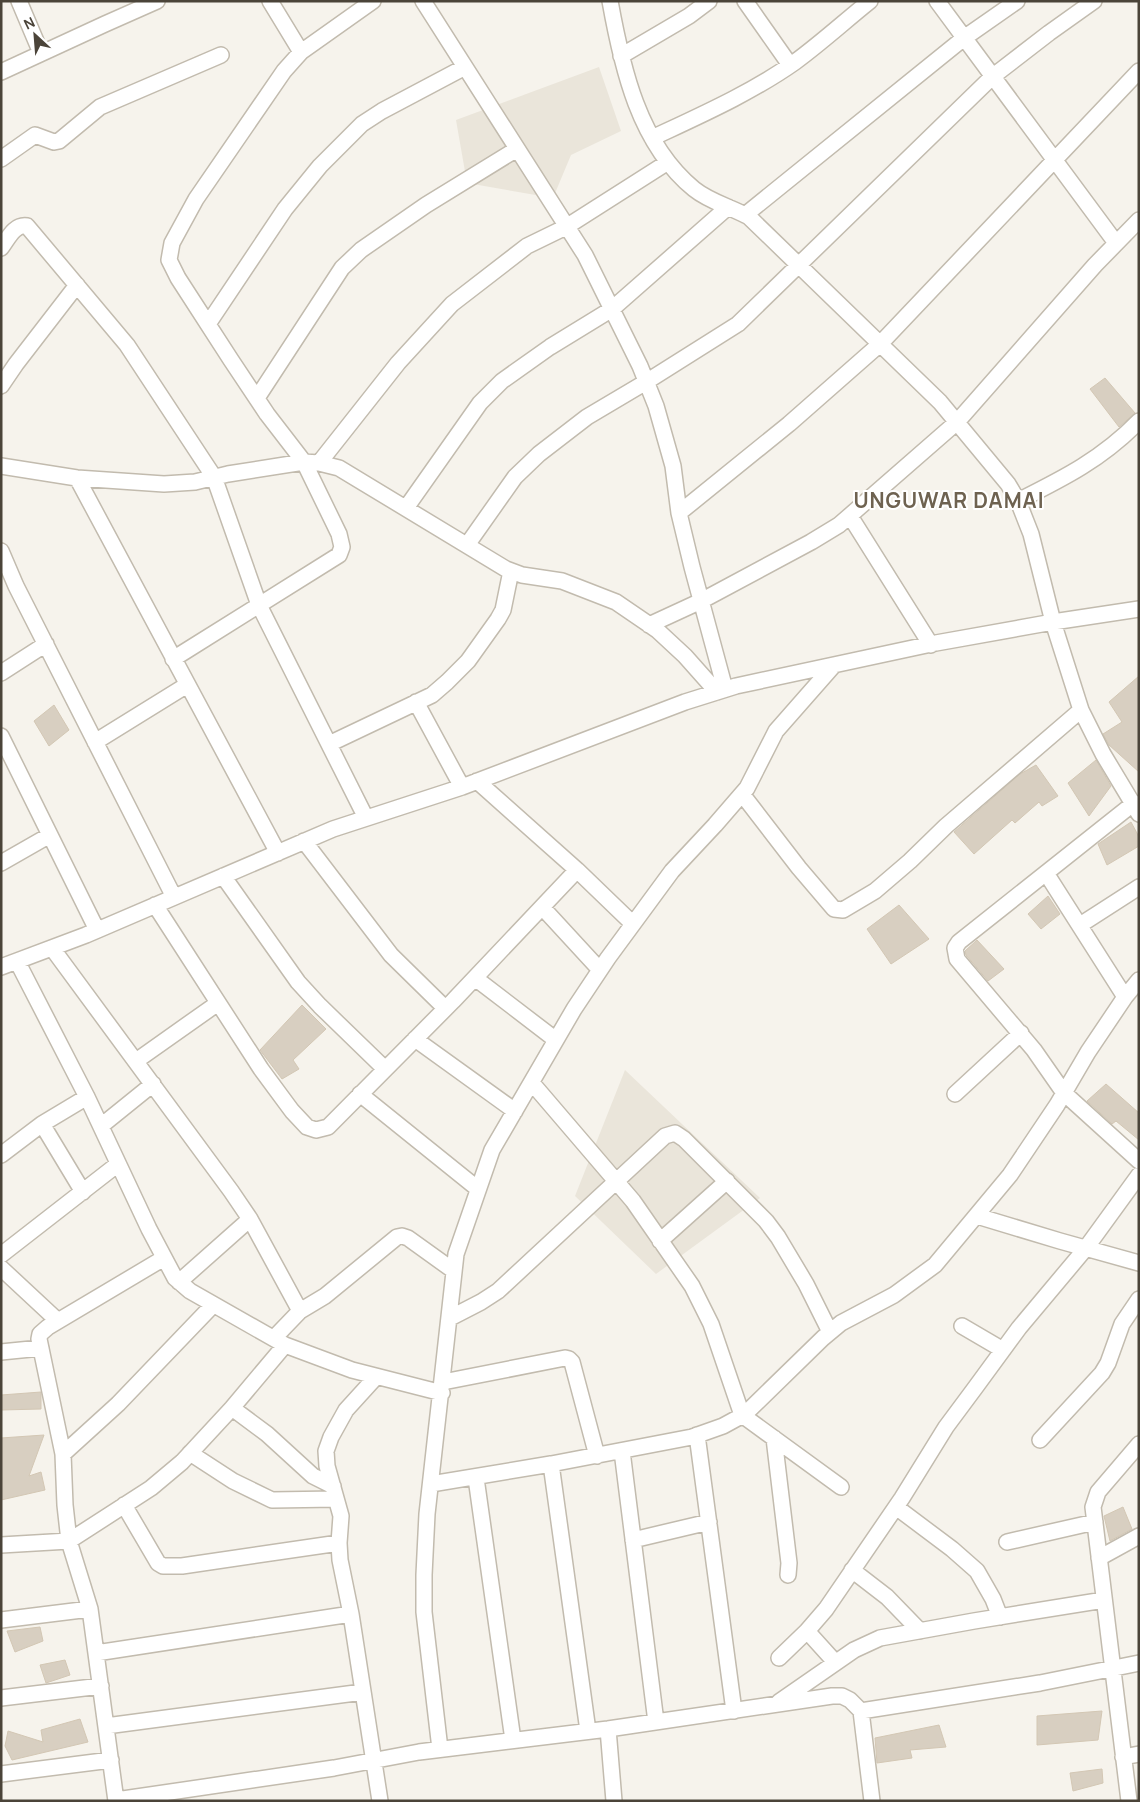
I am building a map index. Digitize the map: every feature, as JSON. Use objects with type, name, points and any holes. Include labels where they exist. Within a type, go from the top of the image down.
[{"type":"street","points":[[19,1],[40,53]]},
{"type":"street","points":[[1,72],[157,1]]},
{"type":"street","points":[[270,1],[301,52]]},
{"type":"street","points":[[173,659],[339,555],[342,547],[339,534],[312,463],[257,398],[178,278],[169,260],[172,244],[196,199],[284,71],[301,52],[373,1]]},
{"type":"street","points":[[423,1],[585,255],[646,382],[656,406],[673,466],[679,513],[721,690]]},
{"type":"street","points":[[610,1],[621,56],[638,108],[657,148],[676,173],[708,199],[745,215],[799,266],[940,402],[1008,484],[1018,501],[1031,534],[1053,622],[1081,710],[1103,754],[1136,809],[1046,872],[959,942],[955,948],[957,958],[1021,1033],[1064,1092],[1139,1161]]},
{"type":"street","points":[[621,56],[689,16],[709,1]]},
{"type":"street","points":[[745,1],[790,65]]},
{"type":"street","points":[[652,138],[719,106],[790,65],[870,1]]},
{"type":"street","points":[[937,1],[1116,244]]},
{"type":"street","points":[[745,215],[964,38],[1017,1]]},
{"type":"street","points":[[467,545],[515,478],[539,454],[587,417],[738,324],[992,77],[1094,1]]},
{"type":"street","points":[[1,159],[35,135],[54,142],[59,141],[100,107],[221,55]]},
{"type":"street","points":[[208,324],[285,209],[320,166],[362,124],[382,111],[465,67]]},
{"type":"street","points":[[679,513],[789,424],[880,344],[1139,71]]},
{"type":"street","points":[[257,398],[342,268],[361,250],[426,205],[517,149]]},
{"type":"street","points":[[312,463],[398,363],[452,304],[527,246],[566,227],[668,162]]},
{"type":"street","points":[[406,508],[480,403],[502,381],[550,347],[612,309],[728,207]]},
{"type":"street","points":[[649,625],[701,601],[811,542],[850,516],[957,422],[1139,220]]},
{"type":"street","points":[[1,248],[14,230],[24,225],[27,226],[136,358],[214,477],[259,605],[366,818]]},
{"type":"street","points":[[1,386],[77,285]]},
{"type":"street","points":[[1018,501],[1084,467],[1108,451],[1139,421]]},
{"type":"street","points":[[1,466],[76,478],[164,484],[194,482],[214,477],[312,463],[340,468],[506,569],[562,581],[616,602],[657,630],[721,690]]},
{"type":"street","points":[[76,478],[278,853]]},
{"type":"street","points":[[850,516],[931,644]]},
{"type":"street","points":[[1,550],[16,586],[174,897]]},
{"type":"street","points":[[329,744],[432,695],[447,682],[468,661],[503,610],[512,571]]},
{"type":"street","points":[[1,967],[97,930],[333,829],[462,787],[721,690],[931,644],[1139,609]]},
{"type":"street","points":[[1,673],[46,644]]},
{"type":"street","points":[[440,1749],[424,1612],[427,1514],[456,1254],[492,1150],[574,1008],[600,970],[672,871],[716,825],[747,788],[776,731],[834,665]]},
{"type":"street","points":[[95,742],[187,685]]},
{"type":"street","points":[[416,702],[462,787]]},
{"type":"street","points":[[742,794],[799,868],[834,909],[843,910],[875,891],[910,861],[946,826],[1081,710]]},
{"type":"street","points":[[1,736],[97,930]]},
{"type":"street","points":[[1,770],[14,762]]},
{"type":"street","points":[[477,781],[577,870],[633,924]]},
{"type":"street","points":[[1,863],[50,835]]},
{"type":"street","points":[[304,841],[391,955],[446,1008]]},
{"type":"street","points":[[155,905],[261,1069],[292,1111],[307,1127],[316,1130],[328,1127],[446,1008],[577,870]]},
{"type":"street","points":[[1046,872],[1125,997]]},
{"type":"street","points":[[223,876],[298,982],[385,1069]]},
{"type":"street","points":[[1080,925],[1139,888]]},
{"type":"street","points":[[542,906],[600,970]]},
{"type":"street","points":[[52,948],[231,1191],[250,1219],[300,1311]]},
{"type":"street","points":[[17,961],[87,1096],[170,1271],[179,1282],[213,1305],[279,1341],[352,1370],[376,1376],[442,1388],[564,1358],[569,1359],[572,1362],[597,1456]]},
{"type":"street","points":[[475,978],[556,1040]]},
{"type":"street","points":[[431,1484],[476,1478],[697,1436],[723,1426],[742,1415],[841,1322],[894,1295],[935,1265],[1010,1175],[1088,1052],[1125,997],[1139,980]]},
{"type":"street","points":[[136,1061],[218,1002]]},
{"type":"street","points":[[955,1094],[1021,1033]]},
{"type":"street","points":[[415,1039],[515,1111]]},
{"type":"street","points":[[532,1083],[633,1201],[692,1286],[711,1324],[742,1415],[841,1487]]},
{"type":"street","points":[[101,1126],[153,1084]]},
{"type":"street","points":[[360,1094],[478,1189]]},
{"type":"street","points":[[1,1155],[42,1124],[87,1096]]},
{"type":"street","points":[[42,1124],[82,1192]]},
{"type":"street","points":[[450,1318],[498,1291],[665,1136],[675,1133],[684,1139],[766,1221],[778,1237],[806,1284],[830,1332]]},
{"type":"street","points":[[1,1255],[118,1164]]},
{"type":"street","points":[[779,1658],[807,1631],[826,1609],[896,1507],[946,1427],[1003,1350],[1086,1248],[1139,1175]]},
{"type":"street","points":[[660,1241],[727,1181]]},
{"type":"street","points":[[977,1216],[1139,1262]]},
{"type":"street","points":[[179,1282],[250,1219]]},
{"type":"street","points":[[1,1545],[69,1541],[151,1488],[182,1462],[232,1408],[300,1311],[325,1296],[391,1241],[402,1236],[408,1238],[454,1271]]},
{"type":"street","points":[[164,1258],[58,1321],[40,1334],[41,1348],[63,1454],[69,1541],[90,1609],[116,1800],[334,1768],[440,1749],[608,1729],[842,1696],[850,1700],[861,1711],[872,1801]]},
{"type":"street","points":[[1,1268],[58,1321]]},
{"type":"street","points":[[1040,1440],[1102,1372],[1108,1363],[1122,1324],[1139,1300]]},
{"type":"street","points":[[63,1454],[118,1404],[213,1305]]},
{"type":"street","points":[[962,1326],[1003,1350]]},
{"type":"street","points":[[1,1352],[41,1348]]},
{"type":"street","points":[[376,1376],[346,1410],[331,1437],[326,1451],[341,1516],[340,1560],[351,1614],[380,1801]]},
{"type":"street","points":[[232,1408],[267,1434],[313,1476],[334,1492]]},
{"type":"street","points":[[697,1436],[734,1711]]},
{"type":"street","points":[[774,1438],[789,1563],[788,1575]]},
{"type":"street","points":[[1126,1800],[1124,1757],[1093,1508],[1098,1492],[1139,1444]]},
{"type":"street","points":[[622,1451],[656,1722]]},
{"type":"street","points":[[190,1453],[232,1481],[272,1500],[334,1492]]},
{"type":"street","points":[[551,1464],[588,1731]]},
{"type":"street","points":[[476,1478],[513,1740]]},
{"type":"street","points":[[124,1505],[158,1563],[163,1566],[182,1566],[339,1543]]},
{"type":"street","points":[[896,1507],[952,1549],[976,1571],[993,1599],[1000,1617]]},
{"type":"street","points":[[633,1540],[709,1522]]},
{"type":"street","points":[[1006,1542],[1095,1522]]},
{"type":"street","points":[[1100,1558],[1139,1536]]},
{"type":"street","points":[[852,1570],[887,1596],[920,1631]]},
{"type":"street","points":[[776,1705],[835,1662],[854,1650],[880,1638],[1104,1600]]},
{"type":"street","points":[[1,1620],[90,1609]]},
{"type":"street","points":[[96,1653],[351,1614]]},
{"type":"street","points":[[807,1631],[835,1662]]},
{"type":"street","points":[[861,1711],[1040,1683],[1139,1663]]},
{"type":"street","points":[[1,1698],[101,1686]]},
{"type":"street","points":[[106,1726],[363,1692]]},
{"type":"street","points":[[608,1729],[614,1801]]},
{"type":"street","points":[[1124,1757],[1139,1754]]},
{"type":"street","points":[[1,1774],[111,1760]]},
{"type":"shaded area","points":[[599,67],[621,131],[571,155],[553,198],[467,183],[456,120]]},
{"type":"shaded area","points":[[625,1070],[760,1198],[656,1274],[575,1196]]},
{"type":"building","points":[[1105,378],[1135,413],[1119,427],[1090,389]]},
{"type":"building","points":[[1139,676],[1139,772],[1109,745],[1103,734],[1122,722],[1109,702]]},
{"type":"building","points":[[54,705],[69,730],[49,746],[34,721]]},
{"type":"building","points":[[1096,760],[1111,786],[1089,816],[1068,783]]},
{"type":"building","points":[[1036,765],[1058,796],[1042,806],[1039,802],[1015,823],[1012,820],[974,854],[954,832],[1020,774]]},
{"type":"building","points":[[1131,822],[1139,837],[1139,846],[1107,865],[1098,844]]},
{"type":"building","points":[[1048,896],[1060,914],[1041,929],[1028,914]]},
{"type":"building","points":[[899,905],[929,939],[891,964],[867,929]]},
{"type":"building","points":[[977,940],[1004,969],[988,981],[966,955],[965,951]]},
{"type":"building","points":[[302,1005],[326,1029],[293,1060],[299,1069],[282,1079],[260,1050]]},
{"type":"building","points":[[1106,1084],[1139,1113],[1139,1140],[1116,1121],[1112,1124],[1087,1101]]},
{"type":"building","points":[[41,1392],[41,1409],[1,1410],[1,1395]]},
{"type":"building","points":[[44,1435],[29,1476],[41,1472],[45,1490],[1,1500],[1,1438]]},
{"type":"building","points":[[1123,1507],[1132,1529],[1110,1541],[1104,1516]]},
{"type":"building","points":[[40,1627],[43,1641],[15,1652],[7,1631]]},
{"type":"building","points":[[65,1660],[70,1675],[46,1683],[40,1665]]},
{"type":"building","points":[[1102,1711],[1098,1740],[1037,1745],[1037,1716]]},
{"type":"building","points":[[80,1719],[88,1742],[12,1760],[5,1746],[8,1731],[43,1742],[41,1730]]},
{"type":"building","points":[[939,1725],[946,1747],[910,1750],[912,1758],[877,1763],[875,1738]]},
{"type":"building","points":[[1102,1769],[1103,1783],[1073,1791],[1070,1773]]},
{"type":"district","name":"UNGUWAR DAMAI","points":[[949,500]]}]
